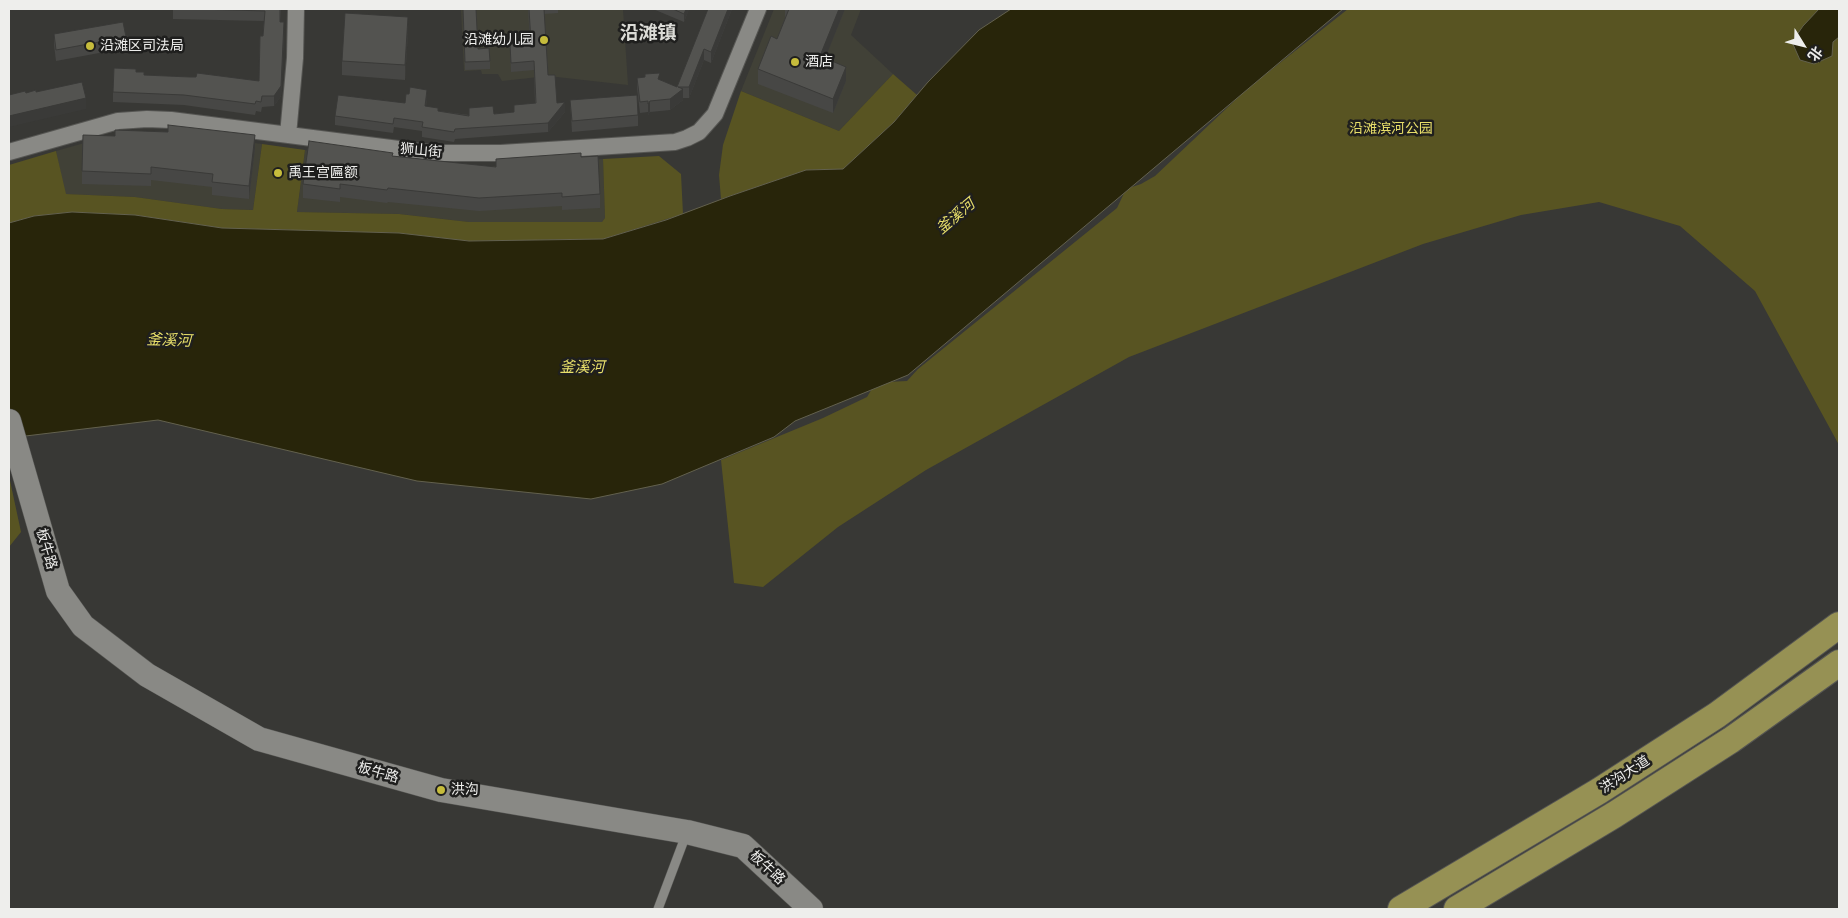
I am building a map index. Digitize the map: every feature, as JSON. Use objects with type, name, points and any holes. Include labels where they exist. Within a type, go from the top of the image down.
[{"type":"main road","name":"板牛路","points":[[9,421],[58,591],[83,626],[147,675],[259,740],[441,790],[687,832],[743,846],[811,909]]},
{"type":"main road","name":"洪沟大道","points":[[1401,909],[1600,791],[1717,715],[1836,631]]},
{"type":"main road","name":"洪沟大道","points":[[1457,909],[1623,810],[1730,740],[1839,663]]},
{"type":"street","points":[[288,135],[295,58],[296,9]]},
{"type":"street","name":"狮山街","points":[[9,152],[118,121],[147,119],[171,120],[430,153],[501,153],[666,142],[688,138],[699,132],[715,114],[758,9]]},
{"type":"lane","points":[[658,909],[687,832]]},
{"type":"shaded area","name":"沿滩幼儿园","points":[[623,9],[628,85],[548,76],[502,81],[498,74],[482,74],[481,70],[464,71],[461,10]]},
{"type":"shaded area","points":[[774,9],[861,9],[851,35],[893,74],[839,131],[741,91]]},
{"type":"shaded area","points":[[200,136],[262,144],[253,210],[222,209],[135,197],[65,194],[56,151],[88,142]]},
{"type":"shaded area","points":[[305,150],[428,166],[465,168],[603,159],[605,218],[602,222],[469,222],[399,214],[297,212]]},
{"type":"green space","name":"沿滩滨河公园","points":[[1348,9],[1839,9],[1839,445],[1755,291],[1680,226],[1599,202],[1521,215],[1423,244],[1129,357],[926,470],[838,527],[763,587],[734,583],[721,460],[823,418],[867,397],[873,387],[887,382],[907,381],[918,369],[1117,208],[1126,189],[1141,184],[1155,176],[1247,89]]},
{"type":"green space","points":[[893,74],[917,95],[894,122],[843,169],[806,170],[721,199],[719,175],[723,145],[741,91],[839,131]]},
{"type":"green space","points":[[262,144],[305,150],[297,212],[399,214],[469,222],[602,222],[605,218],[603,159],[659,156],[681,174],[683,214],[603,239],[469,241],[399,233],[222,228],[135,215],[72,212],[34,216],[9,223],[9,165],[56,151],[66,194],[135,197],[222,209],[253,210]]},
{"type":"green space","points":[[9,476],[21,532],[9,547]]},
{"type":"water","name":"釜溪河","points":[[1011,9],[1343,9],[908,375],[795,421],[774,437],[662,484],[591,499],[417,481],[158,420],[9,438],[9,223],[34,216],[72,212],[135,215],[222,228],[399,233],[469,241],[603,239],[666,220],[806,170],[843,169],[894,122],[928,82],[979,30]]},
{"type":"water","points":[[1819,9],[1839,9],[1839,37],[1833,42],[1832,56],[1814,64],[1800,60],[1792,42],[1803,26]]},
{"type":"building","points":[[198,9],[280,9],[280,22],[284,22],[281,86],[274,96],[262,96],[261,102],[256,101],[255,104],[184,95],[113,92],[114,68],[136,69],[136,72],[144,72],[144,75],[196,77],[197,73],[259,81],[260,36],[263,36],[265,11]]},
{"type":"building","points":[[463,9],[476,9],[478,49],[489,48],[490,61],[465,62]]},
{"type":"building","points":[[529,9],[544,9],[548,75],[555,75],[557,103],[565,102],[548,123],[455,129],[454,132],[422,127],[423,122],[394,118],[393,124],[335,116],[338,95],[405,103],[406,94],[409,94],[410,87],[427,90],[425,106],[438,108],[438,111],[469,116],[469,108],[493,106],[494,114],[514,112],[514,105],[536,103],[534,61],[511,63],[510,44],[531,42]]},
{"type":"building","points":[[673,9],[686,9],[684,14]]},
{"type":"building","points":[[708,9],[728,9],[711,52],[704,49],[689,87],[678,87],[683,89],[670,99],[650,101],[648,104],[648,101],[640,102],[637,78],[645,77],[645,74],[660,73],[658,79],[677,87]]},
{"type":"building","name":"酒店","points":[[789,9],[839,9],[820,56],[846,67],[833,99],[758,69],[771,36],[777,39]]},
{"type":"building","points":[[345,13],[408,17],[405,65],[342,61]]},
{"type":"building","points":[[123,22],[126,37],[56,50],[54,34]]},
{"type":"building","points":[[82,82],[86,98],[9,116],[9,95],[25,91],[26,93],[36,90],[36,92]]},
{"type":"building","points":[[637,95],[638,115],[572,121],[570,100]]},
{"type":"building","points":[[168,125],[255,135],[249,186],[212,182],[213,174],[151,167],[151,174],[82,171],[83,135],[115,136],[115,130],[168,132]]},
{"type":"building","points":[[309,141],[393,153],[392,156],[496,167],[496,159],[581,153],[581,157],[598,156],[600,194],[562,197],[562,193],[479,198],[340,184],[340,189],[303,184]]},
{"type":"place","name":"沿滩幼儿园","points":[[544,40]]},
{"type":"place","name":"沿滩区司法局","points":[[90,46]]},
{"type":"place","name":"酒店","points":[[795,62]]},
{"type":"place","name":"禹王宫匾额","points":[[278,173]]},
{"type":"place","name":"洪沟","points":[[441,790]]},
{"type":"district","name":"沿滩镇","points":[[648,34]]}]
